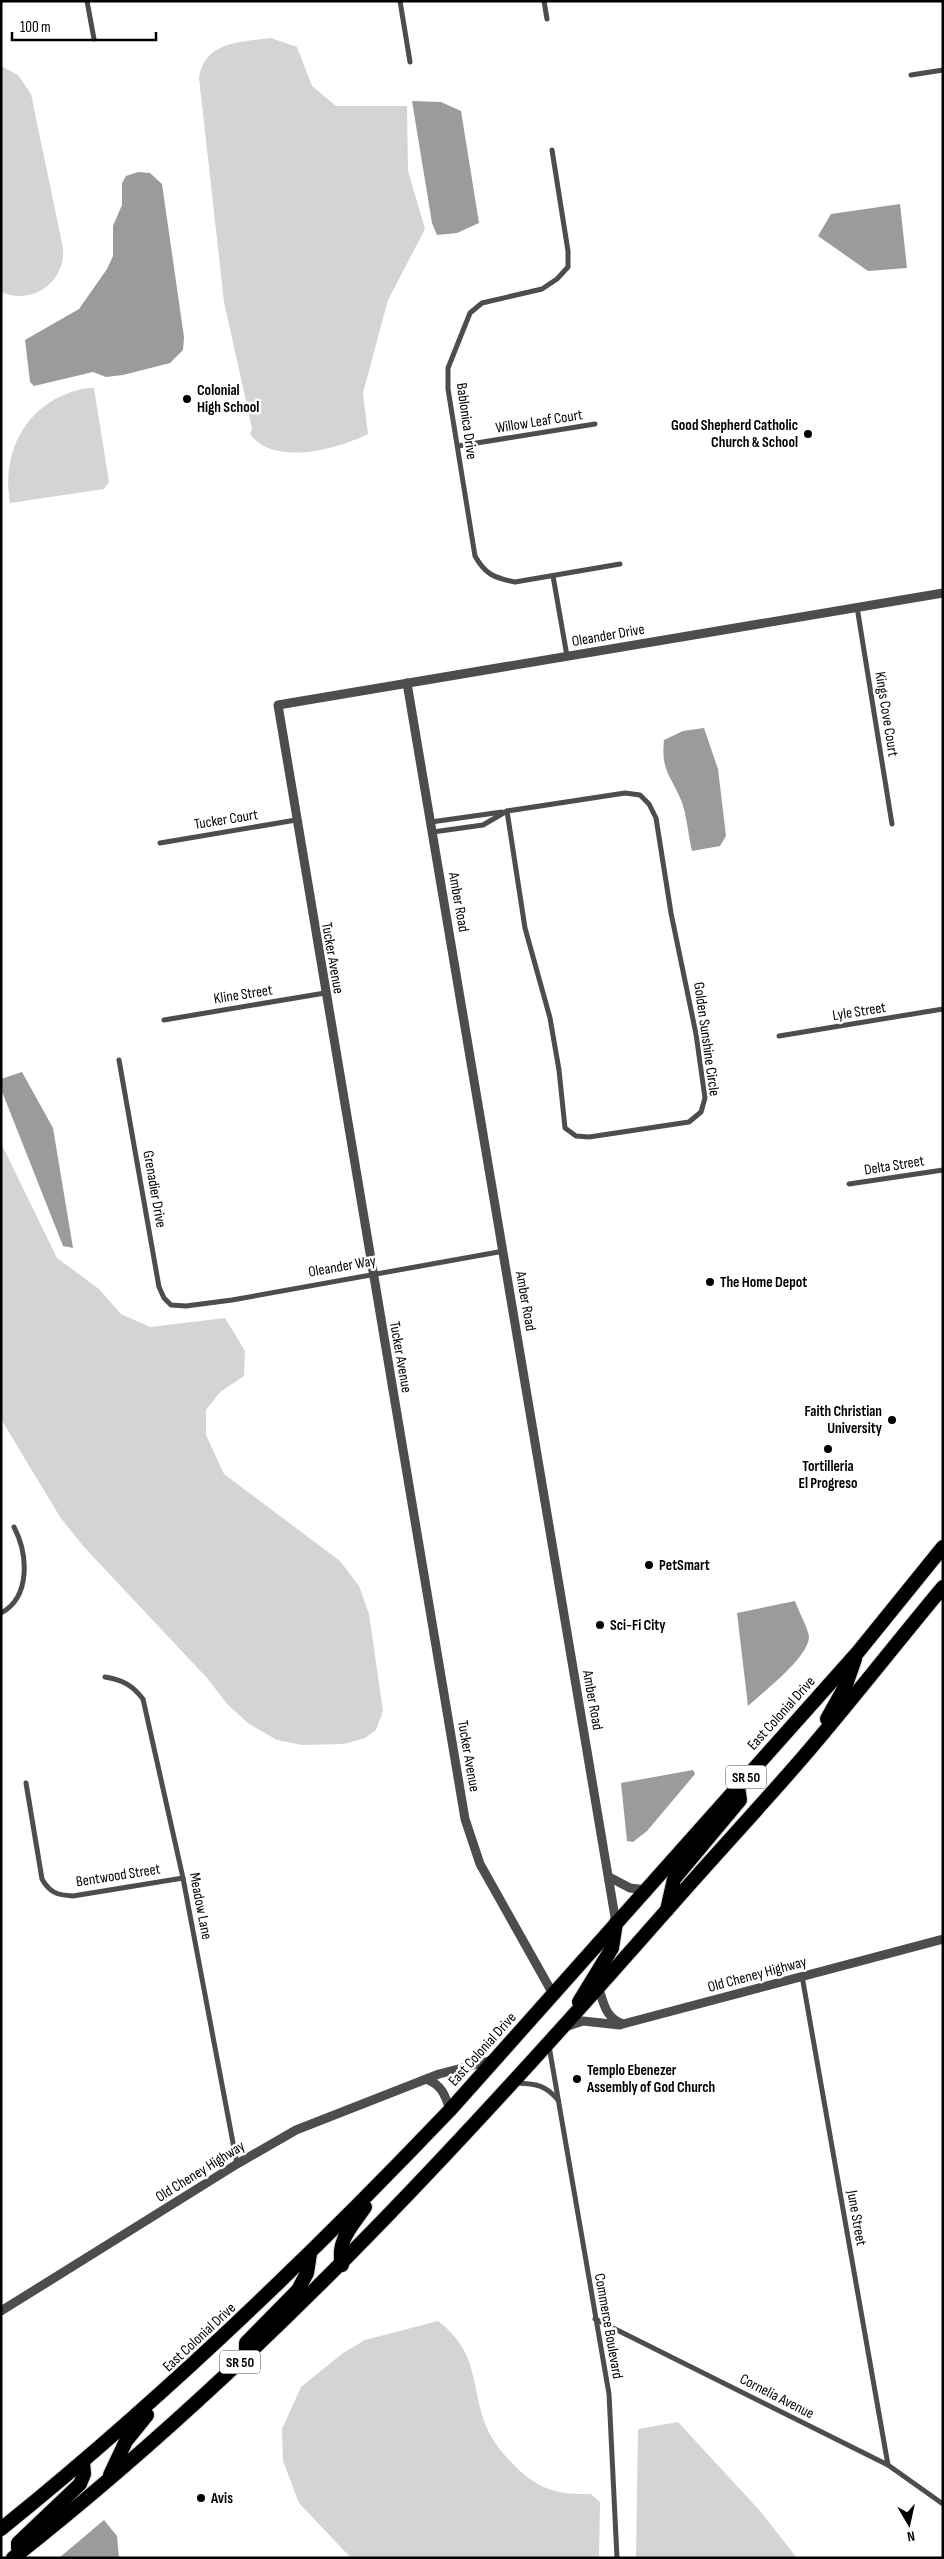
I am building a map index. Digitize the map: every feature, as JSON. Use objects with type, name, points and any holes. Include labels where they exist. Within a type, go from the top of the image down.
[{"type":"highway","name":"East Colonial Drive","points":[[1,2529],[83,2462],[171,2385],[310,2254],[381,2182],[450,2110],[858,1652],[943,1547]]},
{"type":"highway","name":"SR 50","points":[[16,2556],[110,2477],[247,2354],[342,2264],[452,2151],[599,1989],[666,1910],[811,1748],[943,1587]]},
{"type":"highway","points":[[930,1603],[943,1592]]},
{"type":"highway","points":[[811,1748],[846,1685],[858,1652]]},
{"type":"highway","points":[[666,1910],[674,1879],[740,1800],[738,1786]]},
{"type":"highway","points":[[562,2029],[612,1948],[616,1923]]},
{"type":"highway","points":[[342,2264],[339,2253],[342,2241],[381,2182]]},
{"type":"highway","points":[[247,2354],[244,2348],[246,2343],[298,2290],[307,2273],[310,2254]]},
{"type":"highway","points":[[110,2477],[126,2441],[171,2385]]},
{"type":"highway","points":[[16,2556],[18,2543],[80,2484],[84,2474],[83,2462]]},
{"type":"street","points":[[88,1],[94,39]]},
{"type":"street","points":[[400,1],[410,62]]},
{"type":"street","points":[[544,1],[547,19]]},
{"type":"street","points":[[911,75],[943,70]]},
{"type":"street","name":"Bablonica Drive","points":[[552,150],[568,251],[568,267],[558,279],[542,289],[482,303],[470,314],[448,368],[448,389],[474,556],[483,570],[500,579],[515,582],[620,564]]},
{"type":"street","name":"Willow Leaf Court","points":[[458,446],[595,424]]},
{"type":"street","points":[[553,576],[567,656]]},
{"type":"street","name":"Oleander Drive","points":[[278,706],[943,593]]},
{"type":"street","name":"Kings Cove Court","points":[[857,607],[892,824]]},
{"type":"street","name":"Amber Road","points":[[407,684],[616,1923]]},
{"type":"street","name":"Tucker Avenue","points":[[278,706],[466,1819],[480,1864],[553,1994]]},
{"type":"street","name":"Golden Sunshine Circle","points":[[431,822],[625,793],[640,795],[649,804],[656,818],[669,905],[696,1034],[705,1098],[701,1112],[690,1122],[589,1137],[576,1136],[565,1128],[558,1062],[547,1009],[524,928],[507,812]]},
{"type":"street","name":"Golden Sunshine Circle","points":[[433,832],[483,825],[507,812]]},
{"type":"street","name":"Tucker Court","points":[[160,843],[296,820]]},
{"type":"street","name":"Kline Street","points":[[164,1020],[325,993]]},
{"type":"street","name":"Lyle Street","points":[[779,1036],[943,1009]]},
{"type":"street","name":"Grenadier Drive","points":[[119,1060],[159,1286],[164,1298],[171,1305],[186,1306]]},
{"type":"street","name":"Delta Street","points":[[849,1184],[943,1170]]},
{"type":"street","name":"Oleander Way","points":[[186,1306],[504,1251]]},
{"type":"street","points":[[1,1613],[13,1606],[20,1593],[25,1570],[20,1539],[14,1527]]},
{"type":"street","name":"Meadow Lane","points":[[105,1677],[123,1680],[135,1689],[143,1699],[183,1878],[237,2164]]},
{"type":"street","name":"Bentwood Street","points":[[26,1783],[42,1879],[48,1890],[58,1895],[73,1896],[183,1878]]},
{"type":"street","points":[[609,1877],[630,1888],[646,1890]]},
{"type":"street","name":"Old Cheney Highway","points":[[562,2029],[583,2021],[612,2025],[623,2024],[943,1939]]},
{"type":"street","name":"June Street","points":[[802,1976],[888,2465]]},
{"type":"street","points":[[599,1989],[606,2010],[613,2020],[623,2024]]},
{"type":"street","name":"Commerce Boulevard","points":[[549,2044],[609,2394],[617,2558]]},
{"type":"street","name":"Old Cheney Highway","points":[[1,2311],[237,2164],[296,2130],[439,2074],[495,2059]]},
{"type":"street","points":[[426,2079],[442,2089],[450,2110]]},
{"type":"street","points":[[514,2083],[540,2084],[550,2089],[558,2100]]},
{"type":"street","name":"Cornelia Avenue","points":[[595,2319],[888,2465],[943,2504]]},
{"type":"shaded area","points":[[271,38],[297,47],[312,86],[336,106],[407,106],[408,171],[425,229],[388,300],[363,393],[368,434],[340,445],[306,452],[274,450],[260,444],[250,434],[252,428],[224,302],[199,78],[202,66],[216,50],[237,43]]},
{"type":"shaded area","points":[[1,66],[18,75],[31,94],[63,248],[59,271],[53,281],[45,288],[24,296],[13,296],[1,292]]},
{"type":"shaded area","points":[[412,101],[441,102],[461,111],[479,223],[457,233],[437,235],[432,223]]},
{"type":"shaded area","points":[[138,172],[150,173],[162,184],[184,337],[183,350],[170,363],[123,375],[106,377],[93,372],[34,386],[30,382],[25,340],[79,309],[107,269],[113,256],[113,226],[122,205],[122,183],[126,176]]},
{"type":"shaded area","points":[[900,204],[907,268],[868,271],[818,236],[831,214]]},
{"type":"shaded area","points":[[87,388],[94,388],[109,482],[104,489],[10,503],[8,482],[10,463],[15,445],[24,428],[35,414],[50,402]]},
{"type":"shaded area","points":[[704,728],[718,769],[726,836],[720,846],[692,851],[683,806],[667,772],[663,750],[664,740],[683,731]]},
{"type":"shaded area","points":[[22,1072],[53,1128],[73,1248],[63,1246],[1,1089],[1,1079]]},
{"type":"shaded area","points":[[1,1143],[57,1258],[99,1289],[121,1314],[150,1327],[225,1318],[245,1351],[244,1376],[220,1392],[206,1410],[206,1435],[224,1474],[340,1561],[359,1586],[369,1614],[383,1711],[376,1730],[365,1738],[344,1744],[302,1745],[277,1740],[249,1724],[228,1705],[207,1678],[84,1547],[60,1517],[1,1419]]},
{"type":"shaded area","points":[[795,1601],[809,1634],[807,1645],[793,1664],[748,1706],[737,1613]]},
{"type":"shaded area","points":[[693,1770],[695,1774],[647,1831],[633,1842],[627,1841],[621,1783]]},
{"type":"shaded area","points":[[438,2321],[453,2334],[469,2361],[484,2420],[494,2441],[507,2458],[534,2482],[560,2492],[591,2494],[600,2502],[599,2558],[351,2558],[299,2503],[283,2461],[282,2429],[301,2387],[343,2353],[365,2340]]},
{"type":"shaded area","points":[[678,2422],[761,2512],[797,2558],[636,2558],[638,2429]]},
{"type":"shaded area","points":[[104,2520],[117,2536],[119,2558],[59,2558]]},
{"type":"place","name":"Colonial High School","points":[[187,399]]},
{"type":"place","name":"Good Shepherd Catholic Church & School","points":[[808,434]]},
{"type":"place","name":"The Home Depot","points":[[710,1282]]},
{"type":"place","name":"Faith Christian University","points":[[892,1420]]},
{"type":"place","name":"Tortilleria El Progreso","points":[[828,1449]]},
{"type":"place","name":"PetSmart","points":[[649,1565]]},
{"type":"place","name":"Sci-Fi City","points":[[600,1625]]},
{"type":"place","name":"Templo Ebenezer Assembly of God Church","points":[[577,2079]]},
{"type":"place","name":"Avis","points":[[201,2498]]}]
